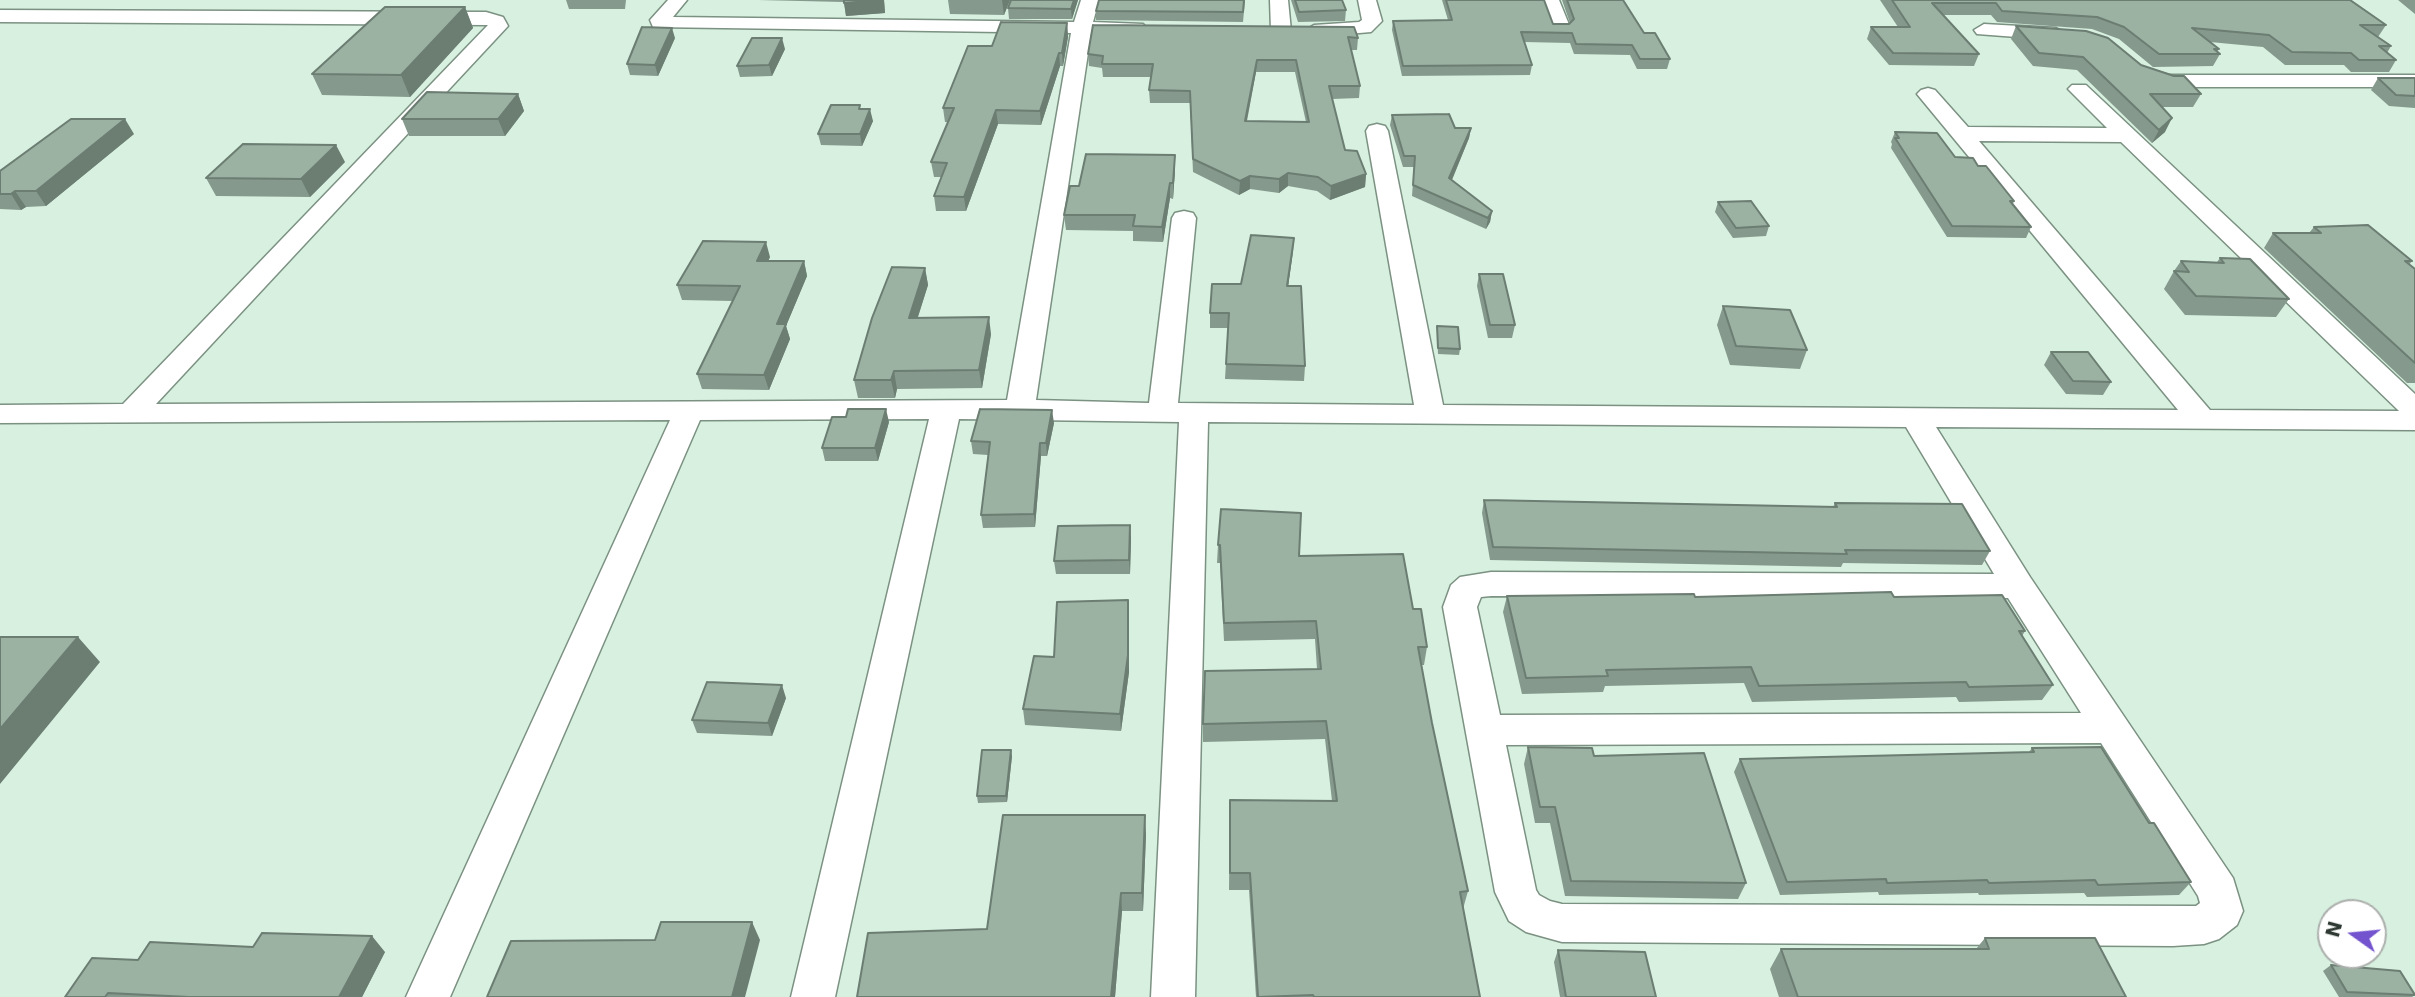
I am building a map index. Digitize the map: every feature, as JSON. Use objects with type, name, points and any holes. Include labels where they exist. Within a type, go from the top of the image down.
[{"type":"street","points":[[149,17],[173,0]]},
{"type":"street","points":[[678,0],[660,23],[1162,29]]},
{"type":"street","points":[[1020,409],[1082,27],[1090,0]]},
{"type":"street","points":[[1279,0],[1275,31],[1349,31],[1364,28],[1372,21],[1367,0]]},
{"type":"street","points":[[1550,0],[1560,27]]},
{"type":"street","points":[[0,16],[486,19],[496,21],[498,26],[129,415]]},
{"type":"street","points":[[1984,30],[2072,34]]},
{"type":"street","points":[[2133,66],[2141,72],[2168,81],[2415,81]]},
{"type":"street","points":[[2079,89],[2415,410]]},
{"type":"street","points":[[1928,94],[2201,419]]},
{"type":"street","points":[[1377,131],[1430,414]]},
{"type":"street","points":[[1962,134],[2127,135]]},
{"type":"street","points":[[1173,997],[1178,413],[1184,218]]},
{"type":"street","points":[[0,414],[1020,409],[1178,413],[2415,421]]},
{"type":"street","points":[[813,997],[946,410]]},
{"type":"street","points":[[428,997],[689,411]]},
{"type":"street","points":[[1915,417],[2018,586],[2218,891],[2222,911],[2204,925],[2146,927],[1576,924],[1541,918],[1524,908],[1516,892],[1460,607],[1463,594],[1472,586],[2018,586]]},
{"type":"street","points":[[1485,730],[2110,728]]},
{"type":"building","points":[[844,0],[882,0],[844,3]]},
{"type":"building","points":[[1011,0],[1074,0],[1071,9],[1008,8]]},
{"type":"building","points":[[1099,0],[1244,0],[1243,12],[1096,11]]},
{"type":"building","points":[[1295,0],[1342,0],[1346,10],[1299,12]]},
{"type":"building","points":[[1446,0],[1544,0],[1553,24],[1569,24],[1574,19],[1567,0],[1623,0],[1644,33],[1655,33],[1670,59],[1640,59],[1632,45],[1576,44],[1572,33],[1521,32],[1532,65],[1403,66],[1393,21],[1452,20]]},
{"type":"building","points":[[1892,0],[2350,0],[2386,25],[2360,25],[2391,46],[2379,46],[2396,60],[2359,60],[2351,53],[2292,52],[2269,35],[2192,28],[2219,49],[2214,49],[2220,54],[2159,54],[2124,27],[2097,17],[2002,11],[1996,3],[1932,3],[1979,54],[1893,53],[1871,27],[1910,27]]},
{"type":"building","points":[[385,7],[465,7],[401,75],[312,74]]},
{"type":"building","points":[[1001,22],[1067,23],[1062,53],[1059,53],[1040,111],[996,110],[964,197],[934,196],[947,163],[931,162],[954,108],[943,108],[968,46],[992,46]]},
{"type":"building","points":[[1093,25],[1354,27],[1358,38],[1348,37],[1360,86],[1329,86],[1345,150],[1357,151],[1366,174],[1331,186],[1318,177],[1288,173],[1279,179],[1250,176],[1240,181],[1193,159],[1190,91],[1149,90],[1153,64],[1102,64],[1103,56],[1088,54]],"holes":[[[1257,60],[1296,60],[1309,122],[1245,121]]]},
{"type":"building","points":[[2016,26],[2086,31],[2108,38],[2141,65],[2174,76],[2184,76],[2201,94],[2150,94],[2172,118],[2159,130],[2083,57],[2039,53]]},
{"type":"building","points":[[642,27],[672,28],[655,65],[627,64]]},
{"type":"building","points":[[752,38],[782,38],[769,65],[737,66]]},
{"type":"building","points":[[2378,78],[2415,78],[2415,96],[2396,95]]},
{"type":"building","points":[[427,92],[518,94],[498,119],[402,119]]},
{"type":"building","points":[[831,105],[860,105],[859,109],[870,109],[860,134],[818,134]]},
{"type":"building","points":[[1449,114],[1455,128],[1471,128],[1449,178],[1492,211],[1488,218],[1413,185],[1415,156],[1404,156],[1392,115]]},
{"type":"building","points":[[71,119],[125,119],[36,191],[0,194],[0,171]]},
{"type":"building","points":[[1895,132],[1937,133],[1955,157],[1973,158],[1978,166],[1986,166],[2031,227],[1952,226],[1895,138],[1899,138]]},
{"type":"building","points":[[243,144],[336,145],[301,179],[206,178]]},
{"type":"building","points":[[1086,154],[1175,155],[1173,183],[1170,183],[1162,227],[1133,226],[1135,215],[1064,215],[1070,186],[1079,186]]},
{"type":"building","points":[[1751,201],[1769,226],[1736,228],[1718,202]]},
{"type":"building","points":[[2368,225],[2412,261],[2405,261],[2415,269],[2415,363],[2273,233],[2321,233],[2314,227]]},
{"type":"building","points":[[1251,235],[1294,238],[1287,286],[1301,286],[1305,366],[1226,364],[1229,313],[1210,313],[1212,284],[1241,284]]},
{"type":"building","points":[[703,241],[766,242],[757,261],[804,261],[777,324],[786,324],[764,375],[697,374],[740,286],[677,285]]},
{"type":"building","points":[[2220,258],[2250,259],[2289,299],[2196,296],[2174,271],[2189,272],[2181,261],[2224,263]]},
{"type":"building","points":[[892,267],[925,268],[909,318],[989,317],[979,370],[894,371],[891,380],[854,380],[872,318]]},
{"type":"building","points":[[1479,274],[1503,274],[1515,325],[1490,325]]},
{"type":"building","points":[[1723,306],[1790,310],[1807,350],[1736,346]]},
{"type":"building","points":[[1437,326],[1458,327],[1460,349],[1438,348]]},
{"type":"building","points":[[2051,352],[2088,352],[2111,382],[2073,381]]},
{"type":"building","points":[[848,409],[886,409],[875,448],[822,448],[832,417],[846,417]]},
{"type":"building","points":[[980,409],[1052,410],[1046,443],[1040,443],[1034,514],[981,515],[990,442],[971,441]]},
{"type":"building","points":[[1484,500],[1837,507],[1835,503],[1962,504],[1990,551],[1845,550],[1847,554],[1493,547]]},
{"type":"building","points":[[1221,509],[1301,513],[1299,556],[1403,554],[1413,609],[1421,609],[1427,647],[1418,647],[1468,891],[1460,892],[1480,997],[1258,997],[1250,873],[1230,873],[1230,800],[1337,801],[1326,721],[1203,724],[1205,671],[1321,669],[1316,621],[1224,623],[1218,545]]},
{"type":"building","points":[[1130,525],[1129,560],[1054,561],[1058,526]]},
{"type":"building","points":[[1891,592],[1894,597],[2002,595],[2025,631],[2019,631],[2053,685],[1969,687],[1966,682],[1759,686],[1751,667],[1606,670],[1608,676],[1526,678],[1507,596],[1694,594],[1695,597]]},
{"type":"building","points":[[1128,600],[1128,655],[1120,714],[1023,709],[1034,656],[1054,657],[1057,602]]},
{"type":"building","points":[[0,637],[78,637],[0,729]]},
{"type":"building","points":[[707,682],[782,685],[768,723],[692,720]]},
{"type":"building","points":[[1528,747],[1592,748],[1594,756],[1704,753],[1746,883],[1571,881],[1555,807],[1540,807]]},
{"type":"building","points":[[2101,747],[2149,823],[2154,823],[2191,882],[2098,885],[2095,880],[1887,883],[1886,879],[1787,882],[1740,759],[2034,752],[2032,748]]},
{"type":"building","points":[[982,750],[1011,750],[1006,796],[977,796]]},
{"type":"building","points":[[1003,815],[1145,815],[1142,893],[1121,893],[1111,997],[857,997],[868,933],[987,929]]},
{"type":"building","points":[[661,922],[752,922],[732,997],[487,997],[511,941],[655,940]]},
{"type":"building","points":[[262,933],[372,936],[339,997],[189,997],[108,993],[105,997],[65,997],[92,958],[138,960],[150,942],[253,947]]},
{"type":"building","points":[[1985,938],[2095,938],[2126,997],[1798,997],[1781,949],[1989,949]]},
{"type":"building","points":[[1558,950],[1645,952],[1656,997],[1566,997]]},
{"type":"building","points":[[2333,969],[2400,971],[2415,995],[2347,992]]}]
